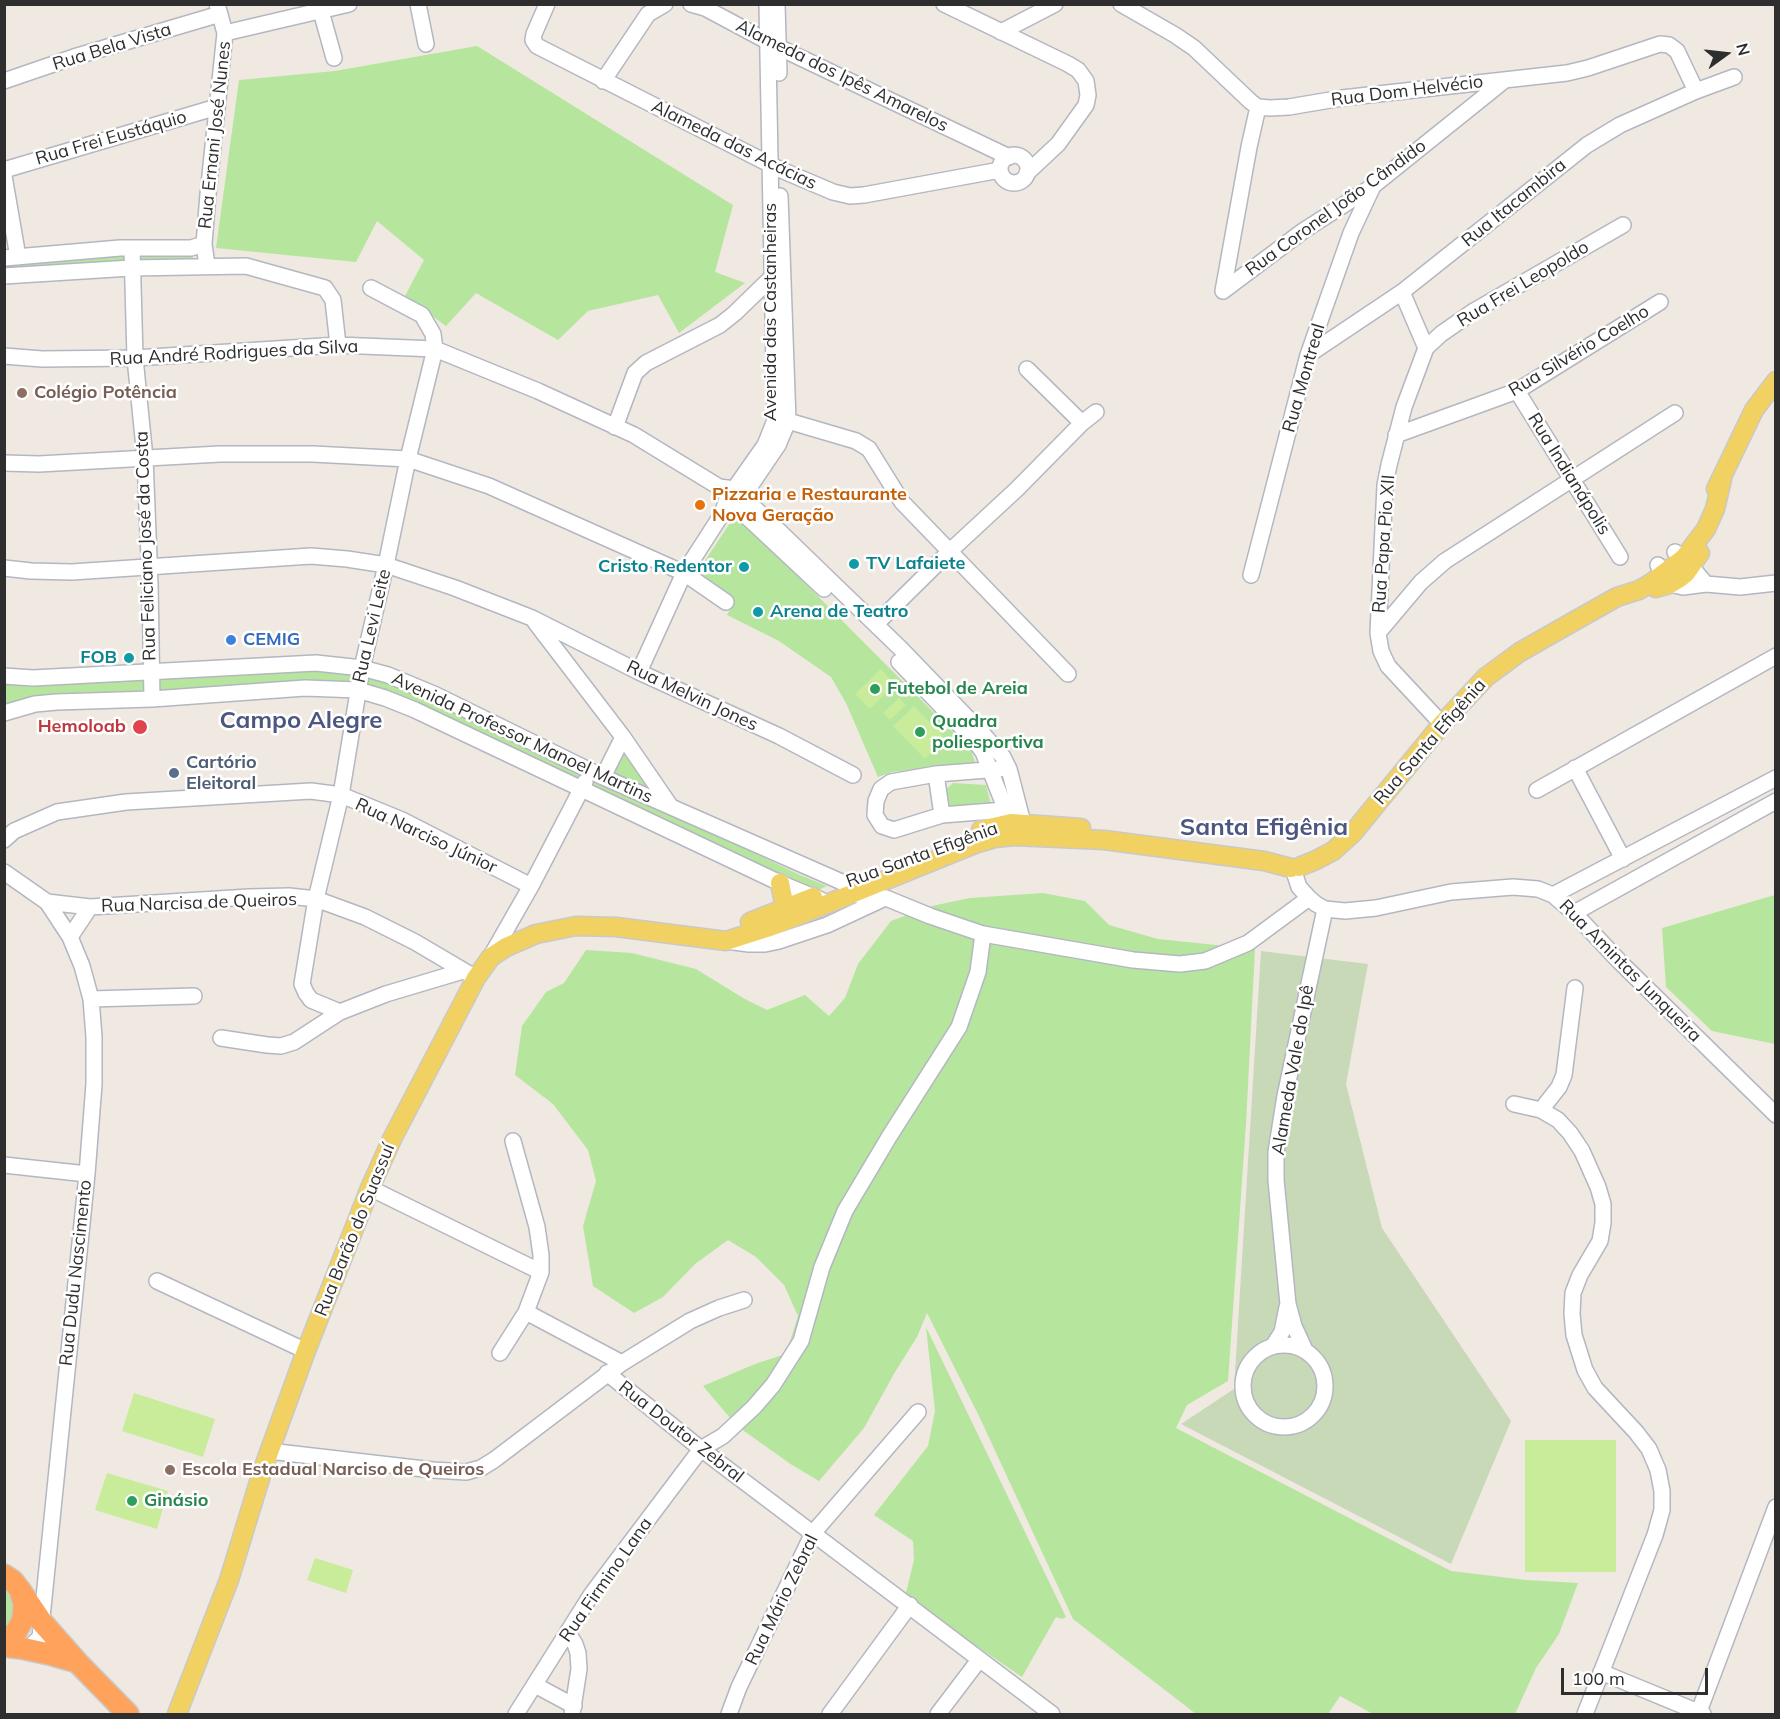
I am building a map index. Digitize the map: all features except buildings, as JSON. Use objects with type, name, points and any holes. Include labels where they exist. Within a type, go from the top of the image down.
[{"type":"highway","points":[[10,1579],[41,1621],[128,1714]]},
{"type":"highway","points":[[4,1641],[16,1632],[23,1619],[24,1605],[10,1579]]},
{"type":"highway","points":[[4,1646],[28,1649],[78,1663]]},
{"type":"main road","name":"Rua Santa Efigênia","points":[[1683,559],[1695,525],[1722,479],[1754,410],[1776,381]]},
{"type":"main road","name":"Rua Santa Efigênia","points":[[491,957],[506,947],[536,934],[576,926],[616,927],[726,941],[770,927],[820,900],[978,831],[1015,826],[1100,830],[1295,866],[1368,814],[1442,724],[1486,677],[1502,664],[1617,597],[1639,590],[1664,575],[1683,559],[1701,538],[1715,509],[1722,479]]},
{"type":"main road","name":"Rua Santa Efigênia","points":[[1617,597],[1628,586],[1664,575]]},
{"type":"main road","points":[[780,883],[785,907]]},
{"type":"main road","name":"Rua Santa Efigênia","points":[[706,938],[785,907],[820,900]]},
{"type":"main road","name":"Rua Barão do Suassuí","points":[[177,1714],[229,1580],[269,1451],[370,1188],[469,974],[491,957]]},
{"type":"street","points":[[225,33],[320,8],[349,4]]},
{"type":"street","points":[[418,4],[426,44]]},
{"type":"street","name":"Alameda das Acácias","points":[[547,4],[534,34],[533,40],[537,46],[775,166],[833,192],[850,196],[1006,164]]},
{"type":"street","points":[[603,81],[648,14],[665,4]]},
{"type":"street","name":"Alameda dos Ipês Amarelos","points":[[691,4],[705,8],[1006,164]]},
{"type":"street","name":"Avenida das Castanheiras","points":[[767,4],[773,43]]},
{"type":"street","name":"Avenida das Castanheiras","points":[[639,672],[684,573],[782,420],[773,43],[777,4]]},
{"type":"street","points":[[944,4],[1068,64],[1078,70],[1086,81],[1088,95],[1086,105],[1058,144],[1006,164]]},
{"type":"street","points":[[1001,32],[1055,4]]},
{"type":"street","points":[[1121,4],[1175,34],[1194,48],[1258,106]]},
{"type":"street","points":[[320,8],[334,58]]},
{"type":"street","name":"Rua Ernani José Nunes","points":[[207,266],[204,244],[225,33],[218,9]]},
{"type":"street","name":"Rua Bela Vista","points":[[4,81],[218,9]]},
{"type":"street","name":"Rua Dom Helvécio","points":[[1258,106],[1289,107],[1341,98],[1567,72],[1588,68],[1660,44],[1669,45],[1677,51],[1696,91]]},
{"type":"street","name":"Rua Itacambira","points":[[1308,355],[1402,292],[1587,145],[1620,125],[1696,91],[1734,77]]},
{"type":"street","name":"Rua Coronel João Cândido","points":[[1258,106],[1223,291],[1303,231],[1373,186],[1505,80]]},
{"type":"street","name":"Rua Frei Eustáquio","points":[[4,170],[217,107]]},
{"type":"street","name":"Avenida das Castanheiras","points":[[775,166],[772,277],[782,420]]},
{"type":"street","points":[[4,176],[11,258],[132,248],[191,248],[204,244]]},
{"type":"street","name":"Rua Montreal","points":[[1251,575],[1308,355],[1351,233],[1373,186]]},
{"type":"street","points":[[1339,208],[1351,233]]},
{"type":"street","name":"Rua Frei Leopoldo","points":[[1426,348],[1474,311],[1623,225]]},
{"type":"street","name":"Rua Feliciano José da Costa","points":[[132,248],[135,358],[145,458],[152,699]]},
{"type":"street","points":[[4,276],[131,268],[246,266],[325,288],[333,300],[338,345]]},
{"type":"street","points":[[615,427],[635,373],[646,363],[720,325],[772,277]]},
{"type":"street","points":[[371,288],[422,315],[433,334],[435,350]]},
{"type":"street","points":[[1402,292],[1426,348]]},
{"type":"street","name":"Rua Silvério Coelho","points":[[1396,435],[1517,391],[1660,302]]},
{"type":"street","name":"Rua André Rodrigues da Silva","points":[[4,356],[42,359],[135,358],[338,345],[435,350],[538,391],[634,435],[730,499],[876,624],[1003,757],[1009,769],[1015,826]]},
{"type":"street","name":"Rua Papa Pio XII","points":[[1426,348],[1404,407],[1385,485],[1378,633],[1381,651],[1388,666],[1442,724]]},
{"type":"street","name":"Rua Levi Leite","points":[[340,1012],[311,1000],[302,984],[316,899],[341,795],[362,668],[408,459],[435,350]]},
{"type":"street","points":[[1027,369],[1082,423]]},
{"type":"street","name":"Rua Indianápolis","points":[[1517,391],[1620,556]]},
{"type":"street","points":[[876,624],[1096,412]]},
{"type":"street","points":[[1378,633],[1421,582],[1445,561],[1675,413]]},
{"type":"street","points":[[782,420],[856,441],[869,449],[903,502],[1068,674]]},
{"type":"street","points":[[4,463],[39,464],[220,454],[313,454],[408,459],[489,486],[684,573],[726,602]]},
{"type":"street","name":"Rua André Rodrigues da Silva","points":[[730,499],[868,630],[974,740],[983,752],[1015,826]]},
{"type":"street","name":"Rua Melvin Jones","points":[[4,568],[72,572],[311,556],[386,565],[455,588],[532,618],[639,672],[779,736],[853,774]]},
{"type":"street","points":[[1683,559],[1706,584]]},
{"type":"street","points":[[1664,575],[1683,587],[1706,584],[1740,587],[1776,583]]},
{"type":"street","points":[[532,618],[623,737],[671,807]]},
{"type":"street","points":[[1537,790],[1776,656]]},
{"type":"street","name":"Avenida Professor Manoel Martins","points":[[4,676],[33,678],[316,663],[362,668],[388,675],[435,695],[596,774],[847,888],[886,898],[983,934],[1133,960],[1180,964],[1205,961],[1248,943],[1309,898]]},
{"type":"street","name":"Avenida Professor Manoel Martins","points":[[4,713],[35,704],[57,702],[152,699],[306,688],[358,690],[415,710],[820,900]]},
{"type":"street","points":[[596,774],[623,737]]},
{"type":"street","points":[[1575,768],[1623,859]]},
{"type":"street","points":[[1009,769],[936,774],[891,782],[881,789],[876,801],[875,815],[882,826],[894,830],[942,815],[1015,826]]},
{"type":"street","name":"Rua Barão do Suassuí","points":[[491,957],[582,789],[596,774]]},
{"type":"street","points":[[936,774],[942,815]]},
{"type":"street","points":[[1553,895],[1776,778]]},
{"type":"street","name":"Rua Narciso Júnior","points":[[4,840],[14,831],[57,812],[126,802],[311,791],[341,795],[402,820],[531,886]]},
{"type":"street","points":[[1574,913],[1776,801]]},
{"type":"street","points":[[1295,866],[1299,887],[1316,904],[1325,909]]},
{"type":"street","points":[[1604,869],[1615,890]]},
{"type":"street","points":[[4,872],[47,902]]},
{"type":"street","name":"Rua Amintas Junqueira","points":[[1325,909],[1376,908],[1451,892],[1513,887],[1538,889],[1553,895],[1574,913],[1619,961],[1776,1115]]},
{"type":"street","name":"Rua Narcisa de Queiros","points":[[47,902],[90,907],[249,897],[289,896],[316,899],[365,917],[415,942],[469,974]]},
{"type":"street","points":[[726,941],[749,944],[780,941],[827,925],[886,898]]},
{"type":"street","name":"Rua Dudu Nascimento","points":[[28,1649],[40,1637],[94,1084],[91,999],[82,966],[70,937],[47,902]]},
{"type":"street","points":[[70,937],[90,907]]},
{"type":"street","name":"Alameda Vale do Ipê","points":[[1305,1350],[1294,1326],[1288,1304],[1276,1180],[1276,1152],[1285,1096],[1325,909]]},
{"type":"street","points":[[701,1449],[723,1436],[754,1407],[773,1385],[801,1341],[822,1267],[845,1211],[959,1027],[978,972],[983,934]]},
{"type":"street","points":[[221,1038],[281,1046],[294,1042],[340,1012],[386,994],[469,974]]},
{"type":"street","points":[[1541,1110],[1559,1088],[1564,1075],[1575,988]]},
{"type":"street","points":[[91,999],[195,996]]},
{"type":"street","points":[[1514,1104],[1541,1110],[1558,1120],[1582,1151],[1598,1187],[1603,1204],[1603,1223],[1600,1241],[1580,1275],[1573,1293],[1574,1335],[1585,1370],[1595,1389],[1649,1449],[1658,1470],[1662,1491],[1662,1510],[1654,1535],[1585,1714]]},
{"type":"street","points":[[500,1353],[526,1312],[541,1272],[542,1255],[537,1227],[513,1141]]},
{"type":"street","points":[[4,1165],[87,1174]]},
{"type":"street","points":[[370,1188],[541,1272]]},
{"type":"street","points":[[157,1281],[306,1352]]},
{"type":"street","points":[[607,1374],[690,1321],[744,1300]]},
{"type":"street","name":"Alameda Vale do Ipê","points":[[1273,1346],[1282,1332],[1288,1304]]},
{"type":"street","points":[[526,1312],[622,1363]]},
{"type":"street","points":[[1290,1345],[1305,1350],[1317,1361],[1324,1375],[1326,1392],[1320,1407],[1310,1420],[1295,1427],[1279,1428],[1263,1423],[1251,1412],[1244,1397],[1242,1381],[1248,1365],[1258,1353],[1273,1346],[1290,1345]]},
{"type":"street","name":"Rua Doutor Zebral","points":[[269,1451],[466,1472],[481,1468],[494,1460],[607,1374],[701,1449],[910,1605],[979,1660],[1034,1709],[1052,1714]]},
{"type":"street","name":"Rua Mário Zebral","points":[[729,1714],[739,1687],[813,1533],[918,1412]]},
{"type":"street","name":"Rua Firmino Lana","points":[[516,1714],[591,1594],[701,1449]]},
{"type":"street","points":[[1601,1672],[1700,1714],[1776,1507]]},
{"type":"street","points":[[830,1714],[910,1605]]},
{"type":"street","points":[[535,1685],[573,1710],[579,1670],[578,1653],[568,1633]]},
{"type":"street","points":[[938,1714],[979,1660]]},
{"type":"green space","points":[[477,46],[733,205],[715,272],[745,283],[679,333],[658,295],[588,311],[558,340],[476,293],[446,326],[405,296],[424,260],[377,221],[356,262],[216,248],[239,80],[335,71]]},
{"type":"green space","points":[[190,252],[197,265],[137,264],[135,253]]},
{"type":"green space","points":[[129,253],[131,263],[5,273],[5,262]]},
{"type":"green space","points":[[736,514],[971,750],[975,762],[892,772],[878,777],[846,703],[831,677],[779,641],[727,615],[734,601],[698,571]]},
{"type":"green space","points":[[310,667],[358,672],[354,688],[156,695],[154,673]]},
{"type":"green space","name":"Futebol de Areia","points":[[881,669],[895,684],[870,709],[855,694]]},
{"type":"green space","points":[[367,674],[413,688],[588,770],[580,783],[363,691]]},
{"type":"green space","points":[[148,675],[150,698],[5,710],[4,677]]},
{"type":"green space","points":[[899,698],[906,705],[890,720],[883,713]]},
{"type":"green space","name":"Quadra poliesportiva","points":[[914,706],[946,739],[925,759],[893,726]]},
{"type":"green space","points":[[625,747],[660,797],[608,770]]},
{"type":"green space","points":[[591,775],[827,886],[814,892],[584,789]]},
{"type":"green space","points":[[953,783],[986,785],[992,809],[948,809],[944,791]]},
{"type":"green space","points":[[1043,893],[1085,901],[1109,925],[1158,939],[1255,949],[1246,1124],[1228,1381],[1187,1405],[1176,1428],[1451,1571],[1526,1580],[1578,1583],[1559,1634],[1536,1668],[1515,1714],[1373,1714],[1340,1696],[1328,1714],[1196,1714],[1073,1619],[979,1416],[927,1313],[917,1337],[864,1428],[819,1481],[737,1426],[703,1386],[755,1364],[786,1354],[798,1316],[784,1285],[756,1257],[728,1240],[695,1264],[663,1297],[634,1313],[593,1286],[583,1226],[596,1181],[588,1150],[553,1104],[515,1075],[522,1026],[546,992],[564,983],[586,950],[632,953],[696,969],[767,1010],[805,995],[829,1016],[845,998],[858,964],[891,921],[932,906],[970,898]]},
{"type":"green space","points":[[1775,895],[1775,1044],[1712,1031],[1666,987],[1662,928]]},
{"type":"green space","points":[[1261,951],[1368,964],[1346,1084],[1382,1228],[1511,1421],[1451,1564],[1181,1424],[1234,1389]]},
{"type":"green space","points":[[926,1327],[1066,1617],[1062,1619],[1056,1617],[1022,1677],[905,1597],[914,1560],[913,1541],[874,1515],[928,1446],[935,1411]]},
{"type":"green space","points":[[134,1393],[215,1419],[203,1457],[122,1431]]},
{"type":"green space","points":[[1525,1440],[1616,1440],[1616,1572],[1525,1572]]},
{"type":"green space","name":"Ginásio","points":[[107,1473],[168,1491],[157,1529],[95,1510]]},
{"type":"green space","points":[[315,1558],[353,1570],[346,1593],[307,1580]]},
{"type":"green space","points":[[5,1589],[13,1602],[14,1612],[12,1622],[5,1632]]},
{"type":"place","name":"Colégio Potência","points":[[22,393]]},
{"type":"place","name":"Pizzaria e Restaurante Nova Geração","points":[[700,505]]},
{"type":"place","name":"TV Lafaiete","points":[[854,564]]},
{"type":"place","name":"Cristo Redentor","points":[[744,567]]},
{"type":"place","name":"Arena de Teatro","points":[[758,612]]},
{"type":"place","name":"CEMIG","points":[[231,640]]},
{"type":"place","name":"FOB","points":[[129,658]]},
{"type":"place","name":"Futebol de Areia","points":[[875,689]]},
{"type":"place","name":"Hemoloab","points":[[140,727]]},
{"type":"place","name":"Quadra poliesportiva","points":[[920,732]]},
{"type":"place","name":"Cartório Eleitoral","points":[[174,773]]},
{"type":"place","name":"Escola Estadual Narciso de Queiros","points":[[170,1470]]},
{"type":"place","name":"Ginásio","points":[[132,1501]]},
{"type":"district","name":"Campo Alegre","points":[[301,721]]},
{"type":"district","name":"Santa Efigênia","points":[[1264,828]]}]
